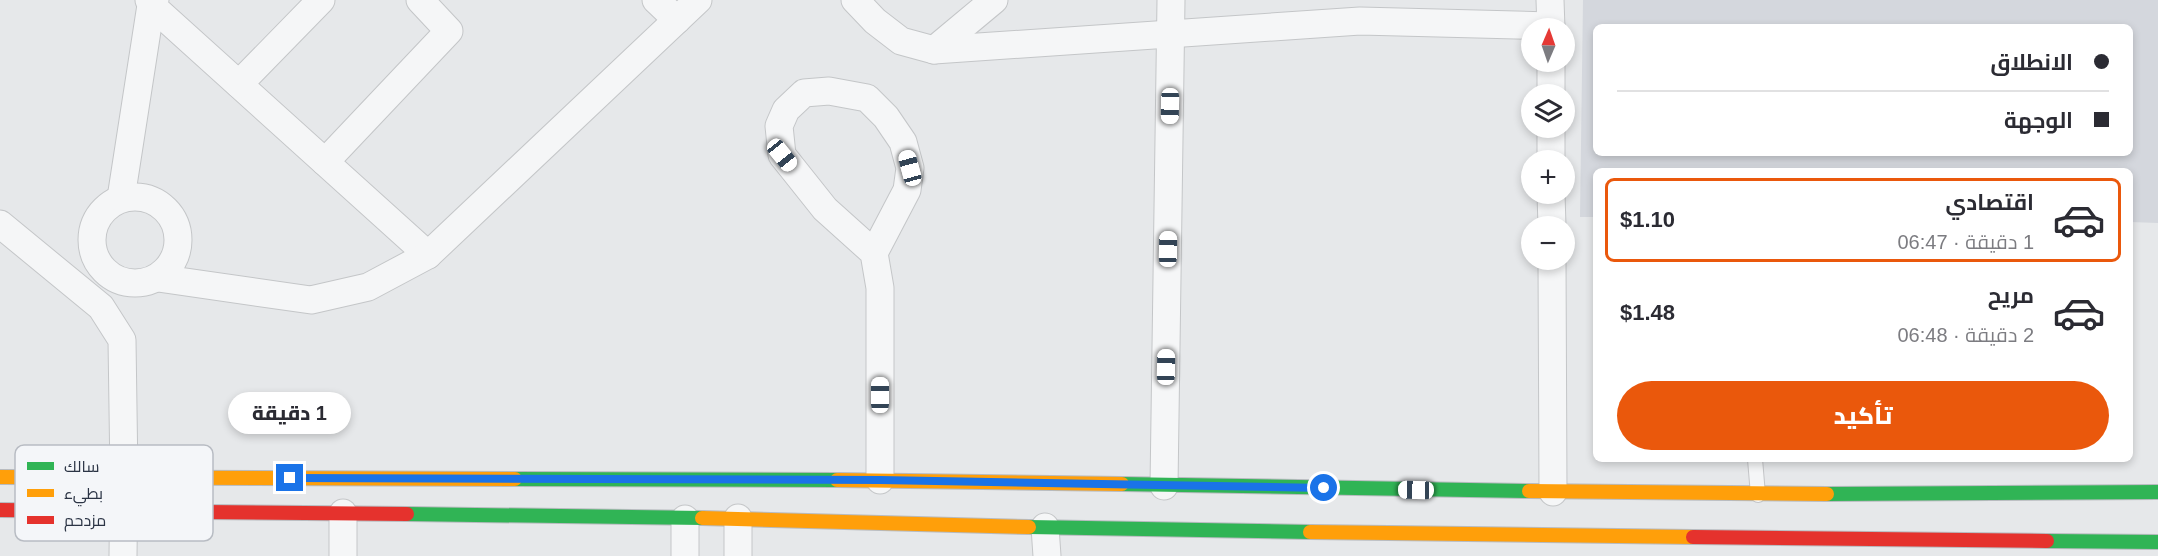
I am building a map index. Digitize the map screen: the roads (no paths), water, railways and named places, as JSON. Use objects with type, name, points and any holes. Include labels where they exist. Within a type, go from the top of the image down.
[{"type":"highway","points":[[213,477],[880,480],[1758,495],[2158,492]]},
{"type":"highway","points":[[0,510],[15,510]]},
{"type":"highway","points":[[213,512],[738,518],[1565,546],[1941,548],[2158,542]]},
{"type":"street","points":[[239,84],[321,0]]},
{"type":"street","points":[[325,162],[449,31],[420,0]]},
{"type":"street","points":[[657,0],[676,20]]},
{"type":"street","points":[[158,278],[173,263],[179,242],[175,222],[162,205],[142,197],[121,198],[103,209],[93,228],[91,248],[100,268],[117,281],[138,284],[158,278],[311,300],[368,287],[428,255],[698,0]]},
{"type":"street","points":[[855,0],[875,21],[901,41],[934,50],[1171,35],[1360,11],[1550,18]]},
{"type":"street","points":[[934,50],[994,0]]},
{"type":"street","points":[[1164,486],[1171,0]]},
{"type":"street","points":[[151,2],[428,255]]},
{"type":"street","points":[[121,198],[151,2]]},
{"type":"street","points":[[874,253],[825,209],[782,155],[779,126],[786,110],[804,93],[829,91],[867,98],[886,117],[903,142],[910,168],[907,190],[874,253],[880,288],[880,480]]},
{"type":"street","points":[[0,224],[101,307],[122,340],[124,445]]},
{"type":"street","points":[[1552,270],[1553,492]]},
{"type":"street","points":[[101,307],[109,274]]},
{"type":"street","points":[[343,513],[343,556]]},
{"type":"street","points":[[738,518],[738,556]]},
{"type":"street","points":[[685,519],[686,556]]},
{"type":"street","points":[[1046,527],[1047,556]]},
{"type":"lane","points":[[1755,462],[1758,495]]}]
